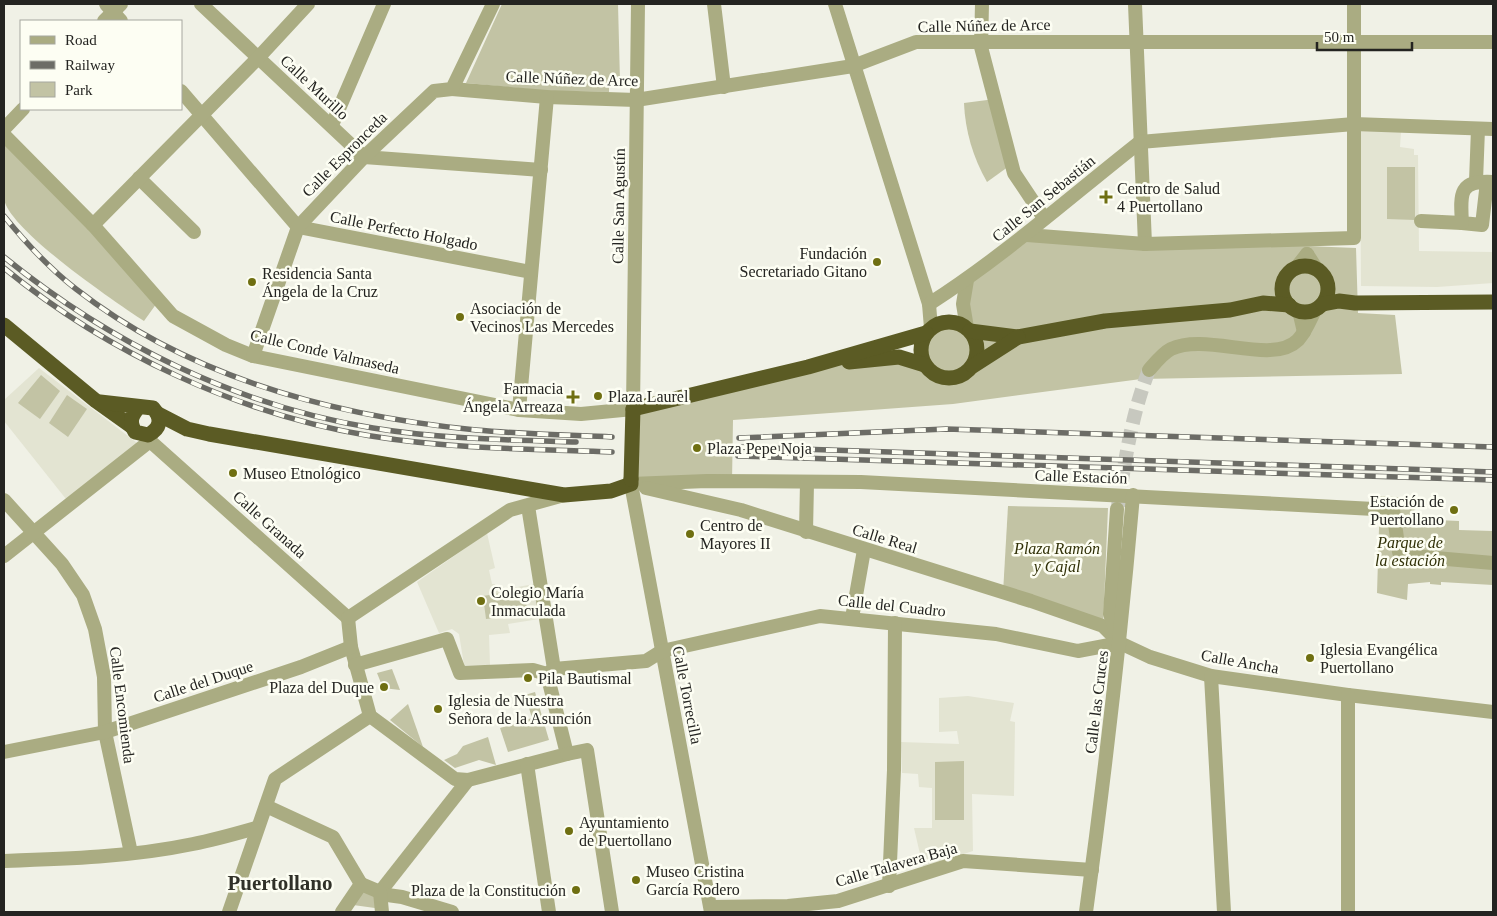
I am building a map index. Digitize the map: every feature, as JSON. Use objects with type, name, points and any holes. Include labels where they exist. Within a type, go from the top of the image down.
[{"type":"highway","points":[[1262,303],[1283,283],[1290,272],[1296,268],[1308,266],[1316,268],[1327,279],[1329,287],[1339,301]]},
{"type":"highway","points":[[1283,283],[1284,296],[1294,308]]},
{"type":"highway","points":[[1319,307],[1328,294],[1329,287]]},
{"type":"highway","points":[[96,401],[138,408],[145,406],[153,408],[158,414],[186,429],[564,495],[611,490],[631,482],[633,409],[808,367],[929,330],[949,322],[969,330],[1018,337],[1105,321],[1230,310],[1262,303],[1294,308],[1319,307],[1339,301],[1355,303],[1493,302]]},
{"type":"highway","points":[[4,325],[96,401],[131,426],[135,432],[151,436],[186,429]]},
{"type":"highway","points":[[929,330],[921,343],[921,354],[930,372],[945,378],[960,376],[1018,337]]},
{"type":"highway","points":[[969,330],[977,348],[973,366]]},
{"type":"highway","points":[[808,367],[900,357],[925,365]]},
{"type":"highway","points":[[131,426],[131,416],[138,408]]},
{"type":"highway","points":[[151,436],[160,423],[158,414]]},
{"type":"street","name":"Calle Murillo","points":[[201,4],[364,157]]},
{"type":"street","points":[[93,225],[258,58],[308,4]]},
{"type":"street","points":[[332,125],[382,9],[370,4]]},
{"type":"street","points":[[452,89],[493,4]]},
{"type":"street","name":"Calle San Agustín","points":[[633,409],[638,4]]},
{"type":"street","points":[[714,4],[724,87]]},
{"type":"street","points":[[835,4],[929,304],[929,330]]},
{"type":"street","points":[[982,4],[981,47],[1014,173],[1044,218]]},
{"type":"street","points":[[1135,4],[1145,244]]},
{"type":"street","points":[[1027,235],[1145,244],[1354,238],[1354,4]]},
{"type":"street","name":"Calle Núñez de Arce","points":[[452,89],[547,97],[636,100],[853,66],[916,42],[1137,40],[1493,42]]},
{"type":"street","name":"Calle Espronceda","points":[[253,356],[298,227],[364,157],[434,91],[452,89]]},
{"type":"street","points":[[182,92],[298,227]]},
{"type":"street","points":[[519,410],[547,97]]},
{"type":"street","points":[[4,129],[22,110]]},
{"type":"street","points":[[1140,142],[1354,124],[1493,129]]},
{"type":"street","points":[[1421,221],[1488,225],[1478,129]]},
{"type":"street","name":"Calle Conde Valmaseda","points":[[4,134],[93,225],[173,316],[226,345],[253,356],[519,410],[581,414],[633,409]]},
{"type":"street","name":"Calle San Sebastián","points":[[929,304],[967,280],[1027,235],[1044,218],[1140,142]]},
{"type":"street","points":[[364,157],[541,170]]},
{"type":"street","points":[[139,178],[194,232]]},
{"type":"street","points":[[1462,223],[1462,192],[1467,185],[1485,182]]},
{"type":"street","name":"Calle Perfecto Holgado","points":[[298,227],[531,272]]},
{"type":"street","points":[[1307,239],[1307,254],[1316,268]]},
{"type":"street","points":[[1296,268],[1307,254]]},
{"type":"street","points":[[967,280],[963,304],[969,330]]},
{"type":"street","points":[[1149,370],[1170,349],[1193,342],[1270,350],[1285,348],[1297,341],[1319,307]]},
{"type":"street","points":[[1294,308],[1304,332]]},
{"type":"street","points":[[4,556],[151,436]]},
{"type":"street","name":"Calle Granada","points":[[151,436],[353,614]]},
{"type":"street","points":[[705,502],[703,491],[706,481]]},
{"type":"street","name":"Calle Estación","points":[[631,482],[862,482],[978,487],[1028,493],[1133,495],[1393,510],[1398,552],[1424,557],[1493,563]]},
{"type":"street","name":"Calle Real","points":[[631,482],[740,510],[1031,601],[1103,626],[1120,643]]},
{"type":"street","name":"Calle Torrecilla","points":[[631,482],[711,910]]},
{"type":"street","points":[[806,532],[807,483]]},
{"type":"street","points":[[508,485],[516,500],[510,510]]},
{"type":"street","points":[[564,495],[510,510],[353,614],[351,647],[370,716],[455,779],[468,780],[587,750],[607,890],[612,912]]},
{"type":"street","name":"Calle las Cruces","points":[[1086,912],[1120,643],[1133,495]]},
{"type":"street","name":"Calle Encomienda","points":[[4,500],[62,564],[83,595],[95,629],[104,677],[105,732],[131,853]]},
{"type":"street","points":[[528,506],[550,672],[567,754]]},
{"type":"street","points":[[1117,509],[1110,614],[1120,643]]},
{"type":"street","points":[[852,618],[864,550]]},
{"type":"street","name":"Calle del Cuadro","points":[[550,672],[646,661],[662,651],[820,616],[996,634],[1078,651],[1120,643]]},
{"type":"street","points":[[889,886],[894,770],[895,623]]},
{"type":"street","points":[[355,665],[447,639],[460,673],[533,670],[550,672]]},
{"type":"street","name":"Calle Ancha","points":[[1120,643],[1150,657],[1211,676],[1493,712]]},
{"type":"street","name":"Calle del Duque","points":[[4,752],[105,732],[300,667],[351,647]]},
{"type":"street","points":[[1211,676],[1224,912]]},
{"type":"street","points":[[1348,695],[1348,912]]},
{"type":"street","points":[[229,912],[256,828],[275,779],[370,716]]},
{"type":"street","points":[[527,764],[548,912]]},
{"type":"street","points":[[382,912],[380,893],[468,780]]},
{"type":"street","points":[[266,806],[333,837],[361,884],[380,893],[402,897],[452,912]]},
{"type":"street","points":[[4,861],[88,858],[131,853],[192,844],[256,828]]},
{"type":"street","name":"Calle Talavera Baja","points":[[711,910],[838,901],[963,861],[1092,870]]},
{"type":"street","points":[[342,912],[361,884]]},
{"type":"shaded area","points":[[1360,130],[1401,131],[1400,147],[1414,149],[1414,155],[1418,155],[1419,251],[1493,252],[1493,283],[1437,287],[1361,286]]},
{"type":"shaded area","points":[[39,368],[137,443],[66,499],[4,421],[4,400]]},
{"type":"shaded area","name":"Colegio María Inmaculada","points":[[487,533],[495,568],[489,570],[492,584],[495,584],[496,591],[534,584],[539,619],[508,624],[510,633],[489,635],[490,665],[464,665],[459,634],[452,629],[439,633],[417,582]]},
{"type":"shaded area","points":[[968,696],[1014,703],[1010,721],[1015,722],[1014,796],[972,794],[973,851],[923,867],[914,828],[932,828],[932,788],[919,787],[918,774],[902,773],[901,742],[959,744],[957,731],[939,732],[939,698]]},
{"type":"green space","points":[[502,4],[618,4],[620,81],[609,81],[609,92],[548,91],[466,83]]},
{"type":"green space","points":[[995,99],[1012,164],[987,182],[971,144],[964,103]]},
{"type":"green space","points":[[4,135],[159,300],[144,321],[65,264],[43,246],[10,212],[4,199],[3,191]]},
{"type":"green space","points":[[1387,167],[1415,167],[1415,220],[1387,219]]},
{"type":"green space","points":[[1027,235],[1356,248],[1358,313],[1395,315],[1402,374],[1141,379],[953,404],[733,420],[732,482],[631,484],[633,409],[808,367],[899,357],[925,364],[922,350],[928,331],[939,323],[947,322],[966,328],[967,280]]},
{"type":"green space","points":[[41,375],[60,391],[40,419],[18,403]]},
{"type":"green space","points":[[67,395],[87,409],[68,437],[49,423]]},
{"type":"green space","name":"Parque de la estación","points":[[1380,496],[1415,498],[1414,519],[1459,521],[1459,530],[1493,531],[1493,585],[1441,582],[1441,585],[1430,584],[1430,582],[1408,584],[1407,600],[1377,593]]},
{"type":"green space","name":"Plaza Ramón y Cajal","points":[[1008,506],[1108,508],[1103,626],[1003,593]]},
{"type":"green space","points":[[524,589],[528,614],[486,619],[483,596]]},
{"type":"green space","points":[[392,669],[400,690],[383,688],[377,673]]},
{"type":"green space","points":[[535,692],[549,740],[508,752],[500,728],[532,718],[525,695]]},
{"type":"green space","points":[[408,704],[423,747],[390,720]]},
{"type":"green space","points":[[488,737],[496,765],[479,760],[455,768],[444,760],[457,754],[463,746]]},
{"type":"green space","points":[[964,761],[964,820],[935,820],[935,762]]},
{"type":"green space","points":[[369,886],[382,909],[346,904]]},
{"type":"tunnel","points":[[1118,506],[1126,454],[1143,386],[1149,370]]},
{"type":"railway","points":[[4,216],[47,264],[76,289],[120,320],[167,347],[215,369],[266,388],[317,403],[423,424],[476,430],[612,437]]},
{"type":"railway","points":[[4,257],[87,317],[131,343],[224,387],[273,404],[322,418],[398,432],[474,438],[576,442]]},
{"type":"railway","points":[[4,268],[44,299],[131,353],[177,376],[224,396],[272,412],[321,426],[371,436],[431,444],[612,452]]},
{"type":"railway","points":[[739,438],[946,429],[1493,447]]},
{"type":"railway","points":[[738,447],[1493,472]]},
{"type":"railway","points":[[738,456],[1493,480]]},
{"type":"place","name":"Centro de Salud 4 Puertollano","points":[[1106,197]]},
{"type":"place","name":"Fundación Secretariado Gitano","points":[[877,262]]},
{"type":"place","name":"Residencia Santa Ángela de la Cruz","points":[[252,282]]},
{"type":"place","name":"Asociación de Vecinos Las Mercedes","points":[[460,317]]},
{"type":"place","name":"Plaza Laurel","points":[[598,396]]},
{"type":"place","name":"Farmacia Ángela Arreaza","points":[[573,397]]},
{"type":"place","name":"Plaza Pepe Noja","points":[[697,448]]},
{"type":"place","name":"Museo Etnológico","points":[[233,473]]},
{"type":"place","name":"Estación de Puertollano","points":[[1454,510]]},
{"type":"place","name":"Centro de Mayores II","points":[[690,534]]},
{"type":"place","name":"Colegio María Inmaculada","points":[[481,601]]},
{"type":"place","name":"Iglesia Evangélica Puertollano","points":[[1310,658]]},
{"type":"place","name":"Pila Bautismal","points":[[528,678]]},
{"type":"place","name":"Plaza del Duque","points":[[384,687]]},
{"type":"place","name":"Iglesia de Nuestra Señora de la Asunción","points":[[438,709]]},
{"type":"place","name":"Ayuntamiento de Puertollano","points":[[569,831]]},
{"type":"place","name":"Museo Cristina García Rodero","points":[[636,880]]},
{"type":"place","name":"Plaza de la Constitución","points":[[576,890]]},
{"type":"district","name":"Puertollano","points":[[280,883]]}]
